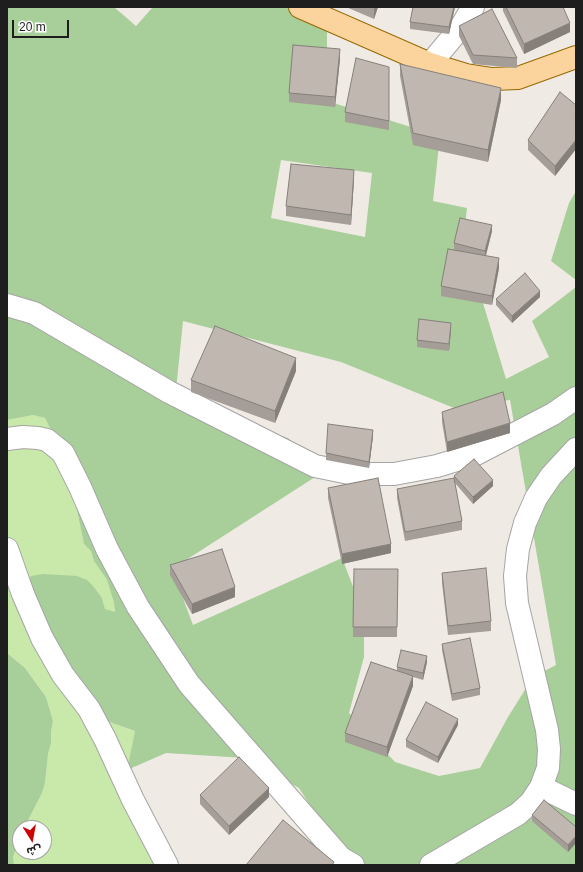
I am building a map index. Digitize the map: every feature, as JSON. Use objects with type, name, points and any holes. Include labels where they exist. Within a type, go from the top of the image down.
[{"type":"main road","points":[[300,7],[430,64],[466,76],[492,79],[518,78],[576,57]]},
{"type":"street","points":[[430,64],[461,28],[473,7]]},
{"type":"street","points":[[7,305],[34,313],[169,392],[315,466],[354,474],[394,474],[437,466],[476,454],[553,414],[576,398]]},
{"type":"street","points":[[7,439],[24,437],[47,440],[63,453],[114,562],[138,607],[189,684],[331,847],[341,858],[353,865]]},
{"type":"street","points":[[431,865],[518,814],[531,802],[541,787],[548,768],[550,749],[547,730],[517,603],[515,576],[518,549],[525,523],[536,498],[551,476],[576,449]]},
{"type":"street","points":[[7,549],[23,594],[42,638],[63,675],[88,709],[105,739],[133,800],[167,865]]},
{"type":"street","points":[[541,787],[576,804]]},
{"type":"green space","points":[[7,7],[114,7],[136,26],[153,7],[311,7],[327,23],[327,101],[440,136],[433,201],[467,208],[457,296],[483,303],[506,379],[549,357],[532,321],[576,287],[576,865],[348,865],[299,788],[245,758],[166,753],[127,770],[135,731],[104,720],[82,693],[26,584],[31,576],[43,574],[77,576],[87,580],[94,587],[102,598],[105,609],[115,612],[114,603],[107,580],[94,561],[91,551],[84,544],[69,472],[58,440],[45,418],[33,415],[7,420]],"holes":[[[281,160],[372,173],[365,237],[271,218]],[[183,321],[341,362],[454,408],[510,400],[556,665],[533,677],[508,717],[480,768],[439,776],[395,762],[349,713],[364,657],[364,615],[342,558],[193,625],[172,569],[326,470],[288,438],[175,400]]]},
{"type":"green space","points":[[576,191],[576,280],[551,261],[569,203]]},
{"type":"green space","points":[[33,415],[45,418],[58,440],[69,472],[84,544],[91,551],[94,561],[107,580],[114,603],[115,613],[105,609],[102,598],[94,587],[53,575],[43,574],[104,720],[135,731],[127,770],[172,865],[14,865],[13,860],[52,860],[52,820],[28,820],[42,793],[45,783],[53,721],[46,697],[25,668],[7,653],[7,420]]},
{"type":"green space","points":[[7,653],[25,668],[46,697],[53,721],[45,783],[42,793],[28,820],[12,820],[12,860],[13,860],[14,865],[7,865]]},
{"type":"building","points":[[413,7],[454,7],[449,27],[410,22]]},
{"type":"building","points":[[506,7],[563,7],[570,23],[524,44]]},
{"type":"building","points":[[492,9],[517,58],[473,55],[459,26]]},
{"type":"building","points":[[293,45],[340,49],[335,97],[289,93]]},
{"type":"building","points":[[356,58],[389,67],[389,121],[345,112]]},
{"type":"building","points":[[400,64],[501,88],[488,150],[413,133]]},
{"type":"building","points":[[560,92],[576,105],[576,140],[555,166],[528,140]]},
{"type":"building","points":[[291,164],[354,170],[351,215],[286,206]]},
{"type":"building","points":[[460,218],[492,225],[485,251],[454,243]]},
{"type":"building","points":[[448,249],[499,258],[492,296],[441,286]]},
{"type":"building","points":[[525,273],[540,291],[512,316],[496,299]]},
{"type":"building","points":[[419,319],[451,323],[449,344],[417,340]]},
{"type":"building","points":[[215,326],[296,358],[275,411],[191,380]]},
{"type":"building","points":[[503,392],[510,423],[447,442],[442,412]]},
{"type":"building","points":[[328,424],[373,430],[369,462],[326,453]]},
{"type":"building","points":[[474,459],[493,480],[473,497],[454,476]]},
{"type":"building","points":[[378,478],[391,544],[342,554],[328,488]]},
{"type":"building","points":[[454,478],[462,521],[405,532],[397,489]]},
{"type":"building","points":[[222,549],[235,587],[192,604],[170,565]]},
{"type":"building","points":[[486,568],[491,621],[448,626],[442,573]]},
{"type":"building","points":[[354,569],[398,569],[397,627],[353,627]]},
{"type":"building","points":[[470,638],[480,688],[452,694],[442,644]]},
{"type":"building","points":[[401,650],[427,656],[423,673],[397,667]]},
{"type":"building","points":[[371,662],[413,676],[387,747],[345,733]]},
{"type":"building","points":[[426,702],[458,719],[438,757],[406,740]]},
{"type":"building","points":[[239,757],[269,788],[229,826],[200,795]]},
{"type":"building","points":[[544,800],[576,827],[576,836],[568,845],[532,815]]},
{"type":"building","points":[[283,820],[334,862],[332,865],[246,865]]}]
